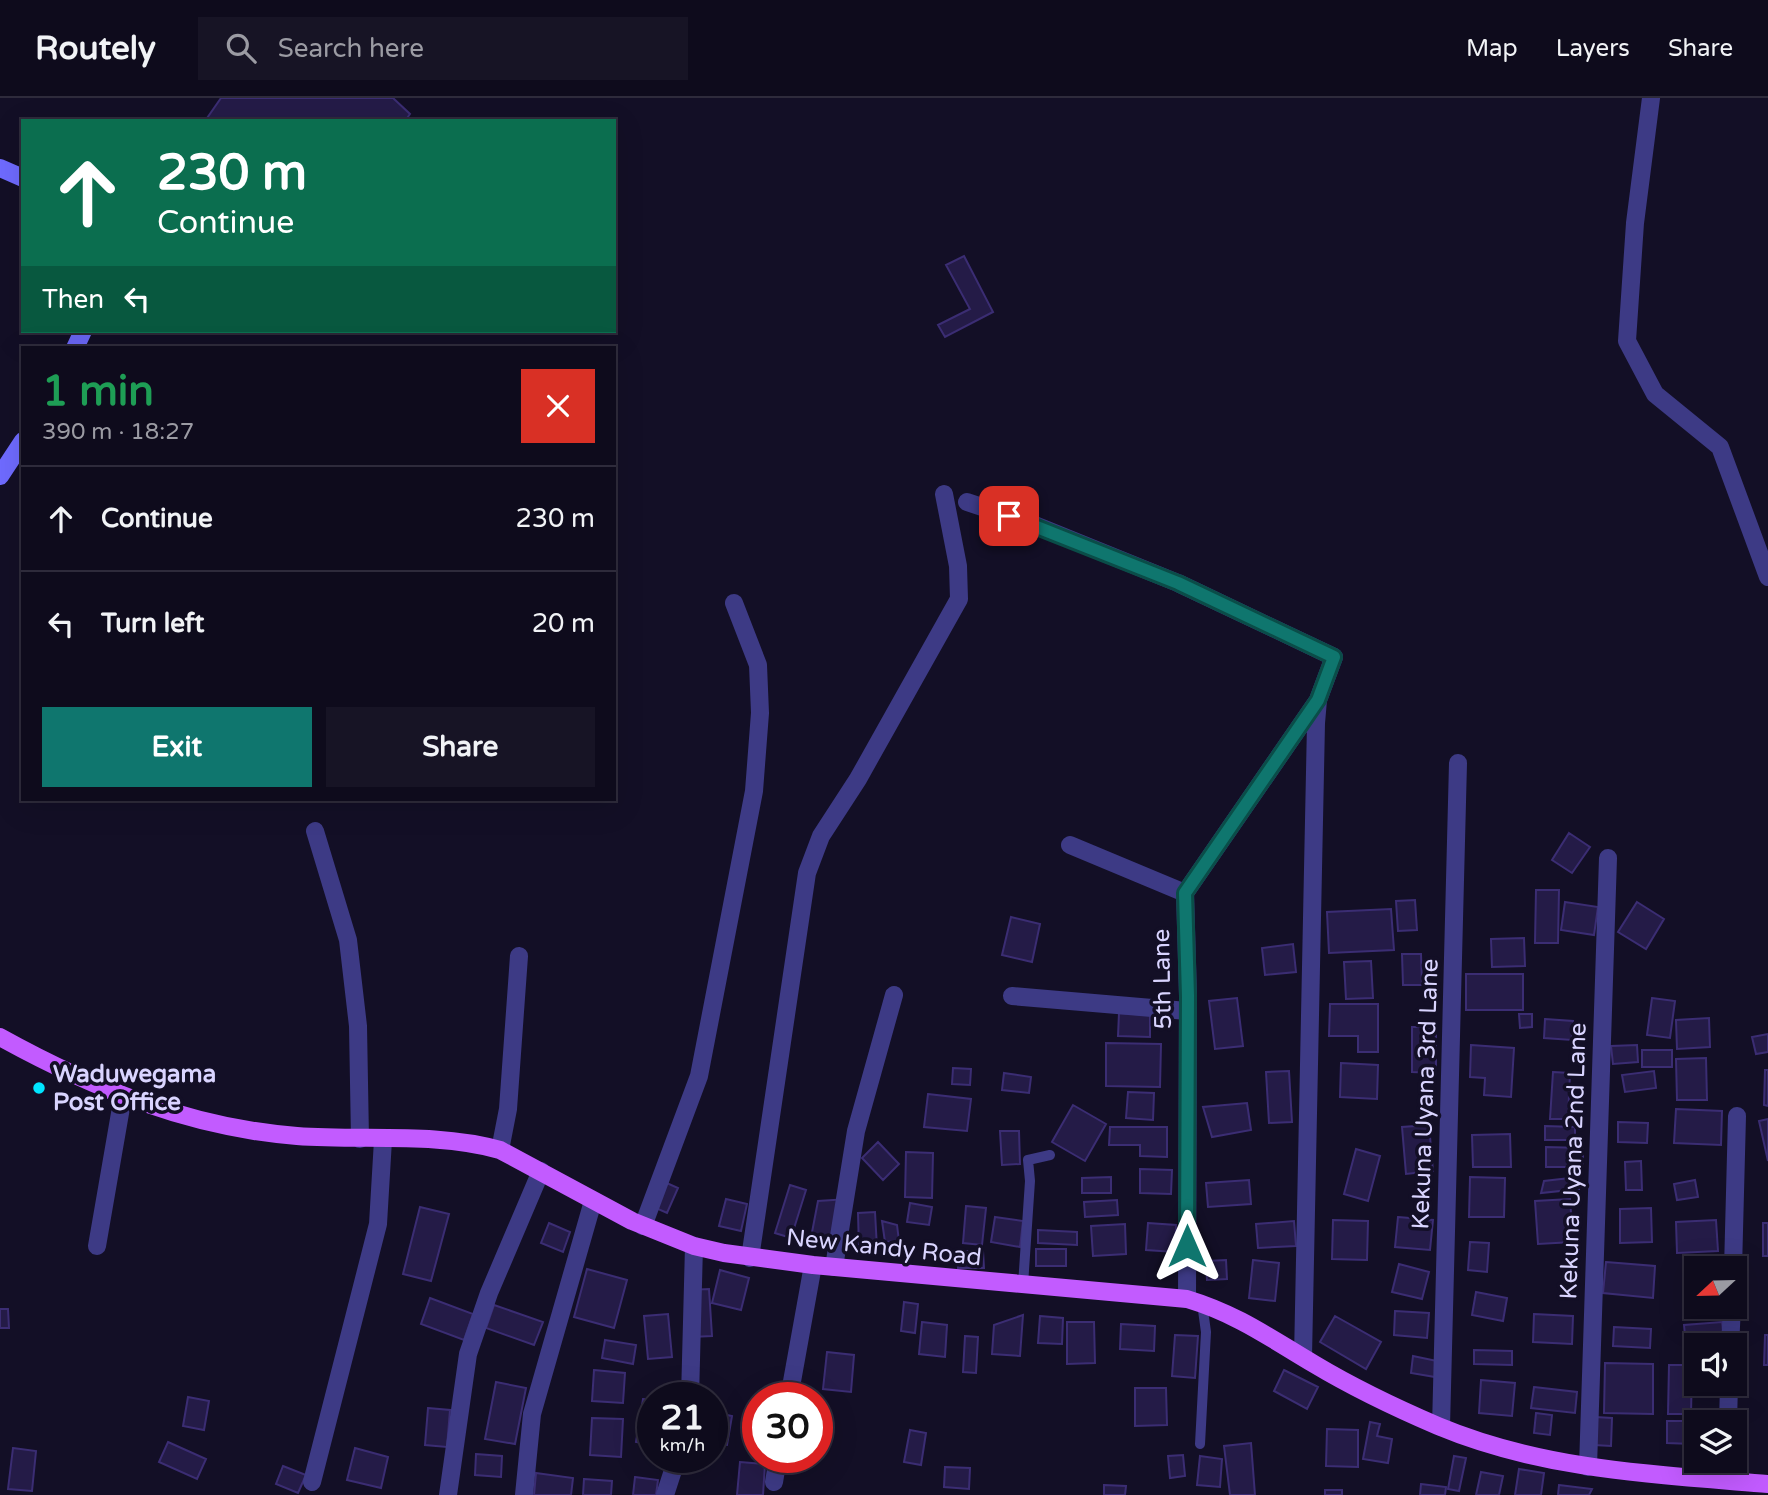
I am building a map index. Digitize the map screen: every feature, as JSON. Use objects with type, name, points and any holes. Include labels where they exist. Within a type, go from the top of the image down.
[{"type":"main road","points":[[0,168],[21,177]]},
{"type":"main road","points":[[0,476],[21,444]]},
{"type":"main road","name":"New Kandy Road","points":[[0,1037],[123,1096],[171,1112],[246,1130],[360,1139],[435,1140],[500,1150],[643,1226],[694,1246],[750,1258],[813,1265],[1194,1301],[1254,1325],[1303,1357],[1371,1395],[1441,1427],[1531,1455],[1588,1466],[1657,1477],[1768,1484]]},
{"type":"street","points":[[1651,98],[1635,223],[1627,341],[1655,394],[1720,447],[1768,577]]},
{"type":"street","points":[[750,1258],[807,873],[821,836],[858,779],[959,599],[958,566],[944,494]]},
{"type":"street","points":[[967,502],[1030,523],[1178,583],[1334,657],[1318,700],[1303,1357]]},
{"type":"street","points":[[643,1226],[699,1076],[754,791],[760,713],[758,665],[734,603]]},
{"type":"street","name":"5th Lane","points":[[1194,1301],[1185,893],[1318,700]]},
{"type":"street","name":"Kekuna Uyana 3rd Lane","points":[[1441,1427],[1458,763]]},
{"type":"street","points":[[315,831],[348,940],[358,1026],[360,1139]]},
{"type":"street","points":[[1070,845],[1185,893]]},
{"type":"street","name":"Kekuna Uyana 2nd Lane","points":[[1588,1466],[1608,858]]},
{"type":"street","points":[[500,1150],[508,1109],[519,956]]},
{"type":"street","points":[[834,1267],[856,1131],[894,995]]},
{"type":"street","points":[[1012,996],[1187,1011]]},
{"type":"street","points":[[97,1246],[123,1096]]},
{"type":"street","points":[[1733,1256],[1737,1116]]},
{"type":"street","points":[[312,1482],[378,1224],[383,1140]]},
{"type":"street","points":[[448,1495],[467,1354],[489,1293],[541,1171]]},
{"type":"street","points":[[524,1495],[532,1414],[593,1201]]},
{"type":"street","points":[[690,1382],[694,1246]]},
{"type":"street","points":[[792,1382],[813,1265]]},
{"type":"street","points":[[665,1495],[672,1473]]},
{"type":"street","points":[[774,1482],[776,1473]]},
{"type":"street","points":[[1724,1473],[1724,1480]]},
{"type":"lane","points":[[1023,1285],[1030,1181],[1028,1160],[1050,1155]]},
{"type":"lane","points":[[1194,1301],[1206,1332],[1200,1444]]},
{"type":"building","points":[[221,98],[393,98],[410,114],[406,119],[206,119]]},
{"type":"building","points":[[964,256],[993,312],[945,337],[938,325],[970,309],[946,265]]},
{"type":"building","points":[[1569,833],[1590,847],[1572,873],[1552,860]]},
{"type":"building","points":[[1536,890],[1559,890],[1558,943],[1535,943]]},
{"type":"building","points":[[1415,900],[1417,930],[1398,931],[1396,901]]},
{"type":"building","points":[[1565,902],[1598,907],[1594,935],[1561,930]]},
{"type":"building","points":[[1637,902],[1664,919],[1646,949],[1618,932]]},
{"type":"building","points":[[1391,909],[1394,950],[1329,953],[1327,912]]},
{"type":"building","points":[[1011,917],[1040,924],[1032,962],[1002,955]]},
{"type":"building","points":[[1524,938],[1525,966],[1492,967],[1491,939]]},
{"type":"building","points":[[1293,944],[1296,972],[1265,975],[1262,948]]},
{"type":"building","points":[[1402,954],[1421,954],[1422,985],[1403,985]]},
{"type":"building","points":[[1371,961],[1373,998],[1346,999],[1344,962]]},
{"type":"building","points":[[1466,974],[1523,974],[1523,1010],[1466,1010]]},
{"type":"building","points":[[1237,998],[1243,1046],[1215,1049],[1209,1001]]},
{"type":"building","points":[[1652,998],[1675,1001],[1670,1038],[1647,1035]]},
{"type":"building","points":[[1330,1004],[1378,1004],[1378,1052],[1358,1052],[1358,1036],[1329,1036]]},
{"type":"building","points":[[1119,1013],[1150,1015],[1150,1037],[1118,1036]]},
{"type":"building","points":[[1519,1014],[1532,1014],[1532,1027],[1520,1028]]},
{"type":"building","points":[[1709,1018],[1710,1047],[1677,1049],[1676,1020]]},
{"type":"building","points":[[1545,1019],[1573,1021],[1572,1040],[1544,1038]]},
{"type":"building","points":[[1412,1027],[1436,1027],[1436,1073],[1412,1072]]},
{"type":"building","points":[[1768,1034],[1768,1052],[1756,1054],[1752,1037]]},
{"type":"building","points":[[1106,1043],[1161,1044],[1160,1087],[1106,1086]]},
{"type":"building","points":[[1471,1045],[1514,1048],[1511,1097],[1484,1095],[1485,1078],[1470,1077]]},
{"type":"building","points":[[1637,1045],[1638,1062],[1613,1064],[1611,1046]]},
{"type":"building","points":[[1642,1050],[1672,1050],[1672,1067],[1642,1067]]},
{"type":"building","points":[[1706,1058],[1707,1100],[1677,1100],[1676,1059]]},
{"type":"building","points":[[1341,1063],[1378,1065],[1377,1099],[1340,1097]]},
{"type":"building","points":[[953,1068],[971,1069],[970,1085],[952,1084]]},
{"type":"building","points":[[1765,1070],[1768,1070],[1768,1106],[1764,1105]]},
{"type":"building","points":[[1289,1071],[1292,1122],[1269,1123],[1266,1072]]},
{"type":"building","points":[[1654,1071],[1656,1088],[1625,1092],[1622,1075]]},
{"type":"building","points":[[1553,1072],[1570,1073],[1568,1119],[1550,1119]]},
{"type":"building","points":[[1004,1073],[1031,1077],[1029,1093],[1002,1090]]},
{"type":"building","points":[[1128,1092],[1154,1093],[1153,1120],[1126,1118]]},
{"type":"building","points":[[928,1094],[971,1099],[967,1131],[924,1127]]},
{"type":"building","points":[[1247,1103],[1251,1130],[1212,1137],[1203,1107]]},
{"type":"building","points":[[1073,1105],[1106,1124],[1085,1161],[1052,1142]]},
{"type":"building","points":[[1676,1109],[1722,1111],[1721,1145],[1674,1143]]},
{"type":"building","points":[[1768,1119],[1768,1161],[1759,1121]]},
{"type":"building","points":[[1618,1122],[1648,1123],[1647,1143],[1618,1142]]},
{"type":"building","points":[[1429,1125],[1433,1171],[1406,1174],[1402,1127]]},
{"type":"building","points":[[1545,1126],[1575,1127],[1575,1140],[1545,1140]]},
{"type":"building","points":[[1110,1127],[1167,1127],[1167,1157],[1140,1156],[1140,1145],[1109,1145]]},
{"type":"building","points":[[1000,1131],[1019,1131],[1020,1164],[1002,1165]]},
{"type":"building","points":[[1510,1134],[1511,1167],[1473,1167],[1472,1135]]},
{"type":"building","points":[[878,1142],[899,1164],[883,1180],[862,1158]]},
{"type":"building","points":[[1546,1147],[1583,1148],[1583,1167],[1546,1167]]},
{"type":"building","points":[[1356,1149],[1380,1156],[1368,1201],[1344,1194]]},
{"type":"building","points":[[906,1152],[933,1153],[932,1198],[905,1197]]},
{"type":"building","points":[[1641,1161],[1642,1190],[1626,1190],[1625,1162]]},
{"type":"building","points":[[1140,1169],[1172,1170],[1171,1194],[1140,1193]]},
{"type":"building","points":[[1111,1177],[1111,1193],[1082,1193],[1082,1178]]},
{"type":"building","points":[[1470,1177],[1505,1178],[1504,1217],[1469,1217]]},
{"type":"building","points":[[1578,1177],[1579,1189],[1541,1193],[1544,1181]]},
{"type":"building","points":[[660,1180],[678,1188],[667,1213],[649,1205]]},
{"type":"building","points":[[1249,1180],[1251,1204],[1208,1207],[1206,1183]]},
{"type":"building","points":[[1695,1180],[1698,1197],[1677,1200],[1674,1184]]},
{"type":"building","points":[[790,1185],[806,1190],[791,1238],[775,1233]]},
{"type":"building","points":[[726,1199],[747,1204],[741,1231],[719,1226]]},
{"type":"building","points":[[848,1199],[837,1247],[809,1248],[818,1201]]},
{"type":"building","points":[[1570,1199],[1573,1242],[1538,1244],[1535,1201]]},
{"type":"building","points":[[1117,1200],[1118,1215],[1085,1217],[1084,1202]]},
{"type":"building","points":[[910,1203],[932,1207],[929,1225],[907,1222]]},
{"type":"building","points":[[966,1206],[986,1208],[982,1245],[963,1243]]},
{"type":"building","points":[[420,1207],[449,1214],[431,1281],[403,1274]]},
{"type":"building","points":[[1651,1208],[1652,1242],[1620,1243],[1620,1209]]},
{"type":"building","points":[[875,1212],[877,1248],[859,1249],[858,1213]]},
{"type":"building","points":[[995,1217],[1023,1221],[1020,1247],[991,1242]]},
{"type":"building","points":[[1398,1217],[1433,1220],[1430,1250],[1395,1247]]},
{"type":"building","points":[[1333,1220],[1368,1221],[1367,1260],[1332,1259]]},
{"type":"building","points":[[1716,1220],[1718,1251],[1677,1253],[1676,1222]]},
{"type":"building","points":[[882,1221],[897,1225],[899,1241],[885,1242]]},
{"type":"building","points":[[1294,1221],[1296,1246],[1258,1248],[1256,1224]]},
{"type":"building","points":[[549,1223],[570,1232],[563,1252],[541,1243]]},
{"type":"building","points":[[1148,1223],[1176,1225],[1175,1252],[1146,1250]]},
{"type":"building","points":[[1763,1223],[1768,1223],[1768,1256],[1763,1256]]},
{"type":"building","points":[[1125,1224],[1126,1254],[1093,1256],[1091,1226]]},
{"type":"building","points":[[1038,1230],[1077,1232],[1077,1245],[1038,1243]]},
{"type":"building","points":[[1470,1242],[1489,1243],[1487,1272],[1468,1270]]},
{"type":"building","points":[[1036,1249],[1066,1249],[1066,1266],[1036,1266]]},
{"type":"building","points":[[957,1251],[983,1251],[984,1268],[958,1268]]},
{"type":"building","points":[[1226,1260],[1227,1279],[1207,1280],[1206,1261]]},
{"type":"building","points":[[1253,1260],[1279,1263],[1275,1301],[1249,1298]]},
{"type":"building","points":[[1606,1262],[1655,1266],[1653,1298],[1603,1293]]},
{"type":"building","points":[[1399,1264],[1429,1272],[1422,1299],[1392,1292]]},
{"type":"building","points":[[587,1269],[627,1280],[614,1328],[574,1317]]},
{"type":"building","points":[[720,1270],[749,1278],[741,1310],[712,1303]]},
{"type":"building","points":[[709,1289],[712,1336],[691,1337],[688,1290]]},
{"type":"building","points":[[1476,1292],[1507,1298],[1503,1321],[1472,1315]]},
{"type":"building","points":[[430,1298],[473,1314],[464,1340],[421,1324]]},
{"type":"building","points":[[904,1302],[918,1304],[915,1333],[901,1331]]},
{"type":"building","points":[[494,1305],[543,1322],[534,1345],[486,1328]]},
{"type":"building","points":[[0,1309],[8,1309],[9,1328],[0,1328]]},
{"type":"building","points":[[1395,1311],[1429,1313],[1427,1338],[1394,1335]]},
{"type":"building","points":[[668,1314],[672,1357],[648,1359],[644,1316]]},
{"type":"building","points":[[1534,1314],[1573,1316],[1572,1344],[1533,1342]]},
{"type":"building","points":[[1023,1315],[1020,1356],[992,1354],[994,1325]]},
{"type":"building","points":[[1040,1316],[1063,1318],[1062,1344],[1038,1343]]},
{"type":"building","points":[[1335,1316],[1381,1342],[1366,1369],[1320,1342]]},
{"type":"building","points":[[922,1322],[947,1325],[945,1357],[919,1354]]},
{"type":"building","points":[[1067,1322],[1094,1322],[1095,1363],[1067,1364]]},
{"type":"building","points":[[1722,1322],[1723,1333],[1685,1333],[1684,1325]]},
{"type":"building","points":[[1121,1324],[1155,1326],[1154,1351],[1120,1349]]},
{"type":"building","points":[[1614,1327],[1651,1329],[1650,1348],[1613,1346]]},
{"type":"building","points":[[1175,1335],[1198,1336],[1195,1378],[1172,1376]]},
{"type":"building","points":[[1765,1335],[1768,1335],[1768,1365],[1764,1365]]},
{"type":"building","points":[[965,1336],[978,1337],[976,1373],[963,1372]]},
{"type":"building","points":[[605,1340],[636,1345],[633,1364],[602,1358]]},
{"type":"building","points":[[1474,1350],[1512,1351],[1512,1365],[1474,1364]]},
{"type":"building","points":[[827,1352],[854,1355],[851,1392],[833,1390],[833,1382],[824,1382]]},
{"type":"building","points":[[1413,1356],[1437,1361],[1435,1377],[1411,1373]]},
{"type":"building","points":[[1605,1363],[1653,1364],[1653,1414],[1604,1413]]},
{"type":"building","points":[[1669,1365],[1684,1365],[1684,1396],[1691,1396],[1691,1410],[1684,1410],[1684,1414],[1668,1414]]},
{"type":"building","points":[[594,1370],[625,1373],[623,1403],[592,1401]]},
{"type":"building","points":[[1284,1370],[1318,1387],[1307,1409],[1274,1391]]},
{"type":"building","points":[[1481,1380],[1515,1383],[1512,1416],[1479,1413]]},
{"type":"building","points":[[496,1382],[526,1388],[515,1444],[485,1439]]},
{"type":"building","points":[[1534,1387],[1577,1392],[1575,1413],[1531,1408]]},
{"type":"building","points":[[1135,1388],[1166,1388],[1167,1425],[1135,1426]]},
{"type":"building","points":[[188,1397],[209,1401],[204,1430],[183,1426]]},
{"type":"building","points":[[428,1408],[450,1410],[447,1447],[425,1445]]},
{"type":"building","points":[[1536,1413],[1552,1415],[1550,1435],[1534,1433]]},
{"type":"building","points":[[728,1415],[732,1416],[728,1439]]},
{"type":"building","points":[[1595,1417],[1612,1418],[1611,1446],[1594,1445]]},
{"type":"building","points":[[592,1418],[623,1419],[621,1457],[590,1455]]},
{"type":"building","points":[[1667,1421],[1684,1421],[1684,1444],[1667,1443]]},
{"type":"building","points":[[1370,1422],[1380,1424],[1377,1436],[1392,1439],[1388,1463],[1363,1459]]},
{"type":"building","points":[[1327,1429],[1358,1430],[1358,1467],[1326,1466]]},
{"type":"building","points":[[910,1430],[926,1433],[921,1465],[904,1462]]},
{"type":"building","points":[[168,1442],[206,1459],[197,1479],[159,1462]]},
{"type":"building","points":[[1251,1443],[1255,1495],[1230,1495],[1224,1446]]},
{"type":"building","points":[[13,1448],[36,1451],[32,1491],[8,1489]]},
{"type":"building","points":[[355,1448],[388,1457],[381,1488],[347,1480]]},
{"type":"building","points":[[476,1454],[502,1456],[501,1477],[475,1475]]},
{"type":"building","points":[[1183,1455],[1185,1476],[1170,1478],[1168,1456]]},
{"type":"building","points":[[1200,1456],[1222,1459],[1220,1487],[1197,1485]]},
{"type":"building","points":[[1454,1456],[1466,1458],[1459,1491],[1448,1489]]},
{"type":"building","points":[[740,1462],[742,1473],[764,1473],[763,1495],[737,1495]]},
{"type":"building","points":[[283,1466],[306,1475],[298,1493],[276,1484]]},
{"type":"building","points":[[945,1467],[970,1468],[969,1489],[944,1487]]},
{"type":"building","points":[[1519,1469],[1544,1473],[1541,1495],[1515,1495]]},
{"type":"building","points":[[1481,1472],[1503,1476],[1499,1495],[1476,1495]]},
{"type":"building","points":[[536,1473],[573,1478],[571,1495],[534,1495]]},
{"type":"building","points":[[635,1477],[658,1480],[656,1495],[633,1495]]},
{"type":"building","points":[[584,1479],[612,1481],[611,1495],[583,1495]]},
{"type":"building","points":[[1421,1484],[1446,1487],[1445,1495],[1420,1495]]},
{"type":"building","points":[[1104,1485],[1126,1486],[1125,1495],[1104,1495]]},
{"type":"building","points":[[1559,1485],[1592,1489],[1589,1495],[1558,1495]]},
{"type":"building","points":[[1325,1490],[1342,1490],[1342,1495],[1325,1495]]},
{"type":"place","name":"Waduwegama Post Office","points":[[39,1088]]},
{"type":"route","points":[[1009,516],[1178,583],[1334,657],[1318,700],[1185,893],[1188,996],[1187,1246]]}]
